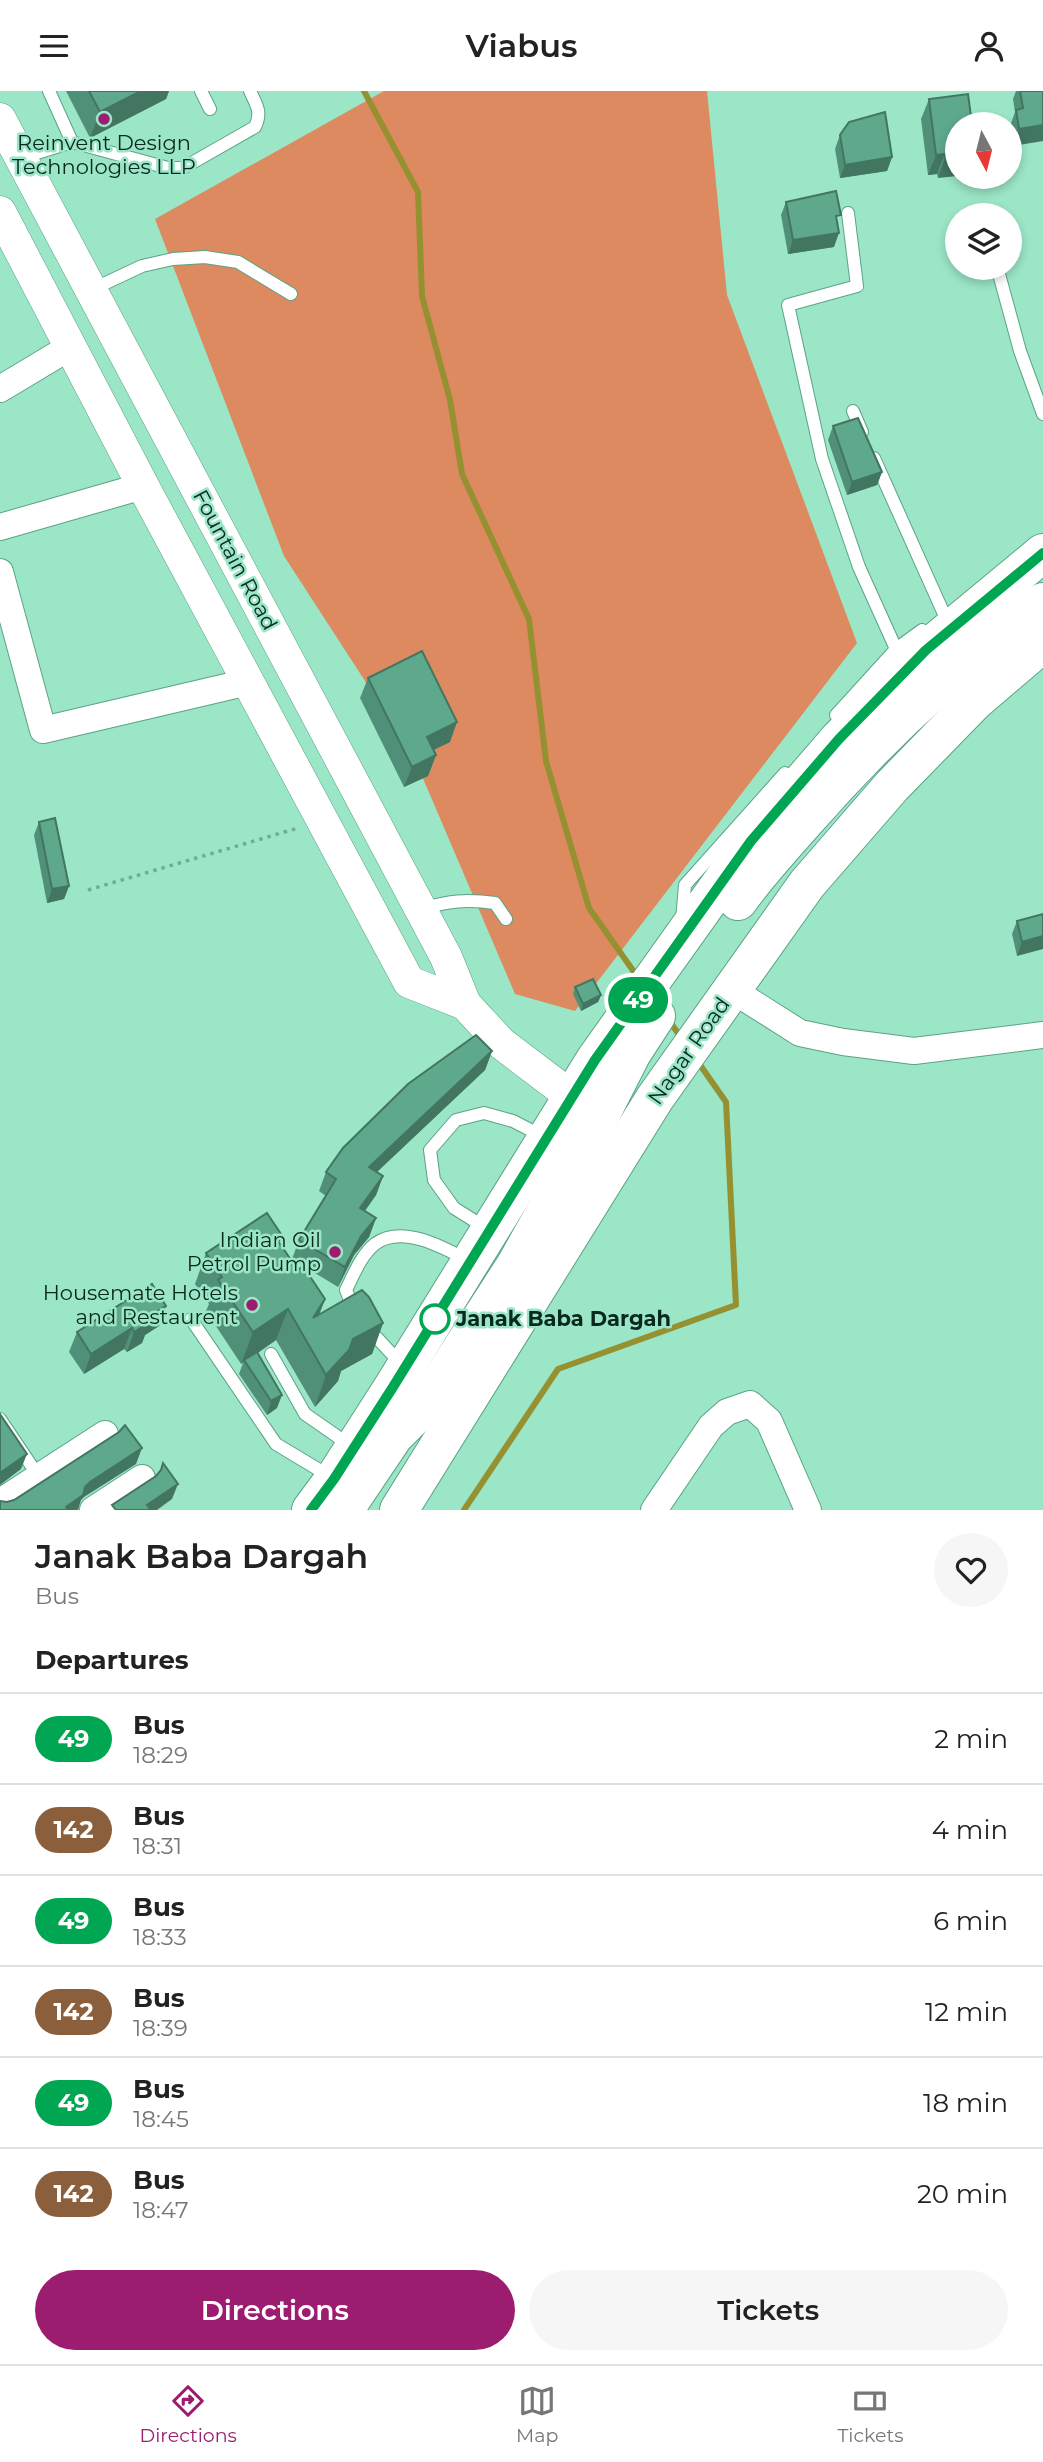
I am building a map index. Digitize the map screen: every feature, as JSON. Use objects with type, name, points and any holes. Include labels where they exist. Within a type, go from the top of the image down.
[{"type":"highway","points":[[344,1479],[417,1364],[480,1246],[587,1105],[632,1053],[680,941],[751,841],[839,739],[926,650],[1043,553]]},
{"type":"highway","points":[[653,1000],[753,880],[855,765],[932,690],[998,634],[1043,602]]},
{"type":"highway","name":"Nagar Road","points":[[398,1510],[655,1098],[807,884],[892,786],[975,701],[1043,643]]},
{"type":"highway","points":[[587,1105],[597,1190]]},
{"type":"highway","points":[[310,1510],[344,1479],[397,1423],[426,1404],[508,1277],[587,1105]]},
{"type":"street","name":"Fountain Road","points":[[0,119],[421,909],[446,957],[465,1004],[501,1043],[587,1105]]},
{"type":"street","name":"Fountain Road","points":[[0,212],[136,474],[409,982],[465,1004]]},
{"type":"street","points":[[0,389],[70,347]]},
{"type":"street","points":[[0,527],[136,474],[172,442]]},
{"type":"street","points":[[0,572],[43,730],[248,683]]},
{"type":"street","points":[[732,990],[800,1033],[842,1042],[914,1051],[1043,1035]]},
{"type":"street","points":[[654,1510],[711,1426],[727,1412],[750,1404],[769,1421],[808,1510]]},
{"type":"street","points":[[0,1502],[106,1434]]},
{"type":"street","points":[[93,1510],[142,1478]]},
{"type":"lane","points":[[49,91],[72,142]]},
{"type":"lane","points":[[201,91],[210,109]]},
{"type":"lane","points":[[21,159],[72,142],[168,168],[183,168],[255,127],[260,117],[250,91]]},
{"type":"lane","points":[[848,213],[857,286],[788,305],[822,459],[859,567],[896,649]]},
{"type":"lane","points":[[91,290],[142,266],[173,259],[205,257],[238,262],[291,294]]},
{"type":"lane","points":[[1001,280],[1020,351],[1043,414]]},
{"type":"lane","points":[[831,720],[896,649],[948,610],[853,411]]},
{"type":"lane","points":[[680,941],[684,885],[795,762]]},
{"type":"lane","points":[[421,909],[451,901],[478,901],[495,903],[506,919]]},
{"type":"lane","points":[[417,1364],[354,1312],[346,1290],[356,1268],[374,1244],[391,1237],[417,1238],[451,1251],[480,1246],[434,1180],[430,1150],[456,1120],[484,1113],[513,1121],[558,1142]]},
{"type":"lane","points":[[191,1319],[276,1444],[344,1479]]},
{"type":"lane","points":[[271,1354],[344,1479]]},
{"type":"lane","points":[[0,1419],[39,1477]]},
{"type":"path","points":[[88,890],[323,821]]},
{"type":"shaded area","points":[[384,91],[707,91],[727,295],[857,643],[575,1011],[515,994],[413,755],[284,556],[155,219]]},
{"type":"building","points":[[89,91],[141,91],[100,112]]},
{"type":"building","points":[[1020,91],[1043,91],[1043,125],[1022,128],[1022,112],[1016,110],[1023,108]]},
{"type":"building","points":[[968,94],[970,112],[945,112],[945,158],[944,154],[936,155],[929,99]]},
{"type":"building","points":[[885,112],[892,157],[845,165],[840,135],[849,122]]},
{"type":"building","points":[[836,191],[841,215],[836,216],[839,233],[793,240],[786,202]]},
{"type":"building","points":[[858,418],[882,472],[852,482],[833,426]]},
{"type":"building","points":[[422,651],[457,722],[427,737],[436,755],[412,767],[368,678]]},
{"type":"building","points":[[55,818],[69,886],[52,889],[39,822]]},
{"type":"building","points":[[1043,914],[1043,936],[1022,942],[1017,921]]},
{"type":"building","points":[[593,979],[601,995],[583,1004],[575,987]]},
{"type":"building","points":[[476,1035],[492,1051],[369,1167],[383,1176],[360,1208],[376,1218],[361,1236],[345,1267],[299,1240],[336,1179],[326,1172],[343,1148],[408,1084]]},
{"type":"building","points":[[267,1213],[283,1237],[278,1241],[298,1270],[303,1266],[325,1299],[313,1318],[362,1290],[369,1297],[383,1323],[353,1339],[349,1350],[326,1375],[288,1309],[253,1332],[218,1280],[222,1277],[206,1253]]},
{"type":"building","points":[[152,1284],[166,1306],[146,1318],[149,1323],[134,1332],[132,1328],[91,1354],[77,1332]]},
{"type":"building","points":[[257,1352],[282,1395],[271,1401],[244,1360]]},
{"type":"building","points":[[0,1414],[27,1454],[0,1473]]},
{"type":"building","points":[[125,1425],[142,1448],[90,1482],[83,1495],[66,1507],[68,1510],[0,1510],[0,1501],[14,1500],[119,1432]]},
{"type":"building","points":[[163,1463],[178,1484],[147,1505],[151,1510],[116,1510],[112,1505],[156,1476]]},
{"type":"waterway","points":[[364,91],[418,192],[422,296],[450,400],[462,474],[529,619],[546,761],[589,908],[639,979]]},
{"type":"waterway","points":[[668,1019],[682,1039]]},
{"type":"waterway","points":[[464,1510],[558,1369],[736,1305],[726,1102],[698,1062]]},
{"type":"bus line","name":"49","points":[[311,1510],[393,1387],[595,1060],[751,841],[839,739],[926,650],[1025,565],[1043,553]]},
{"type":"place","name":"Reinvent Design Technologies LLP","points":[[104,119]]},
{"type":"place","name":"Indian Oil Petrol Pump","points":[[335,1252]]},
{"type":"place","name":"Housemate Hotels and Restaurent","points":[[252,1305]]},
{"type":"place","name":"Janak Baba Dargah","points":[[435,1319]]}]
